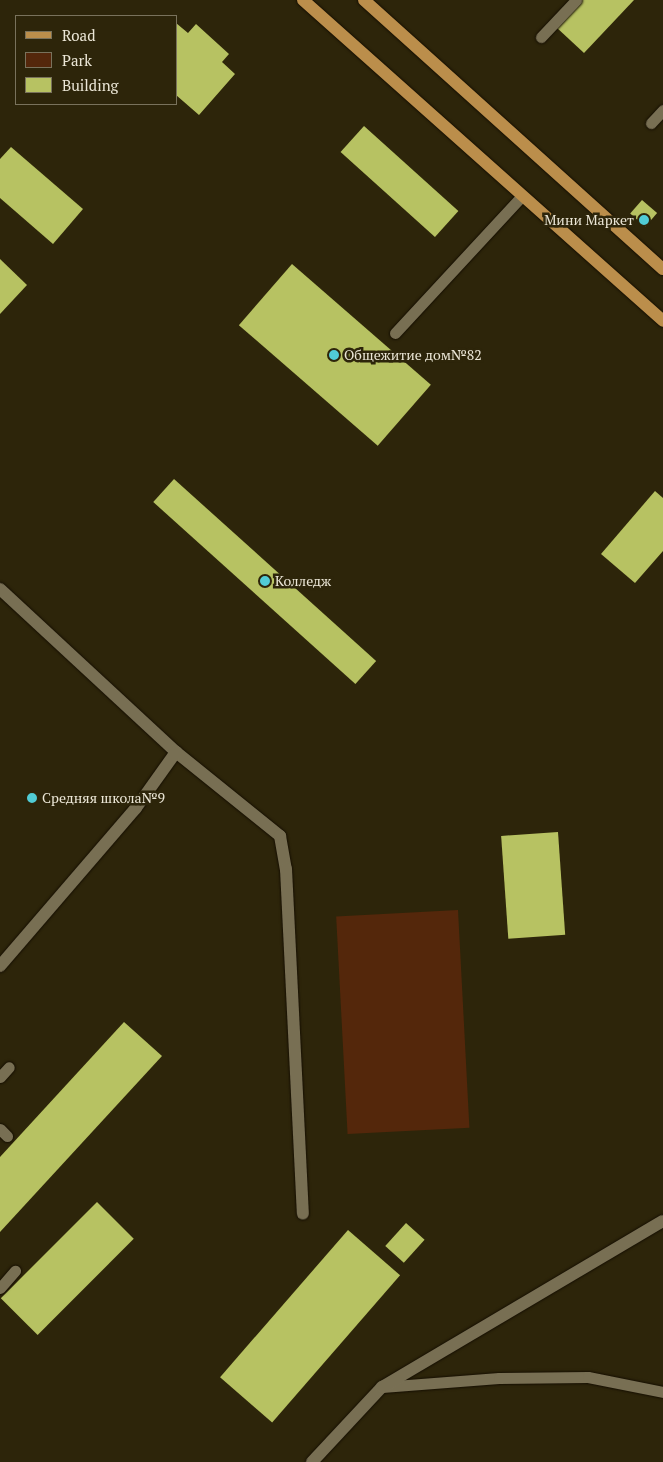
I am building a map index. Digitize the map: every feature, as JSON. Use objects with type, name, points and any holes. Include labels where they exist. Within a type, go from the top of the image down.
[{"type":"main road","points":[[303,0],[663,321]]},
{"type":"main road","points":[[364,0],[663,269]]},
{"type":"street","points":[[0,589],[176,752],[280,836],[286,869],[303,1214]]},
{"type":"street","points":[[0,966],[136,808],[176,752]]},
{"type":"street","points":[[312,1462],[382,1387],[663,1221]]},
{"type":"lane","points":[[541,37],[576,0]]},
{"type":"lane","points":[[651,123],[663,110]]},
{"type":"lane","points":[[395,334],[522,196]]},
{"type":"lane","points":[[0,1076],[9,1067]]},
{"type":"lane","points":[[0,1288],[15,1271]]},
{"type":"lane","points":[[382,1387],[500,1378],[588,1377],[663,1392]]},
{"type":"green space","points":[[458,910],[469,1128],[348,1134],[336,916]]},
{"type":"building","points":[[581,0],[634,0],[584,53],[556,27]]},
{"type":"building","points":[[196,24],[229,54],[222,62],[235,74],[199,115],[178,97],[178,25],[188,33]]},
{"type":"building","points":[[364,126],[458,211],[435,237],[341,152]]},
{"type":"building","points":[[11,147],[83,209],[53,244],[0,198],[0,159]]},
{"type":"building","name":"Мини Маркет","points":[[642,200],[657,213],[645,227],[630,214]]},
{"type":"building","points":[[0,259],[27,285],[0,314]]},
{"type":"building","name":"Общежитие дом№82","points":[[292,264],[431,385],[378,446],[239,325]]},
{"type":"building","name":"Колледж","points":[[174,479],[376,661],[355,684],[153,502]]},
{"type":"building","points":[[655,491],[663,498],[663,551],[635,583],[601,554]]},
{"type":"building","points":[[558,832],[565,935],[508,939],[501,836]]},
{"type":"building","points":[[124,1022],[162,1056],[0,1232],[0,1157]]},
{"type":"building","points":[[97,1202],[134,1239],[38,1335],[1,1298]]},
{"type":"building","points":[[406,1223],[425,1240],[404,1263],[385,1246]]},
{"type":"building","points":[[348,1230],[400,1275],[272,1422],[220,1377]]},
{"type":"place","name":"Мини Маркет","points":[[644,220]]},
{"type":"place","name":"Общежитие дом№82","points":[[334,355]]},
{"type":"place","name":"Колледж","points":[[265,581]]},
{"type":"place","name":"Средняя школа№9","points":[[32,798]]}]
